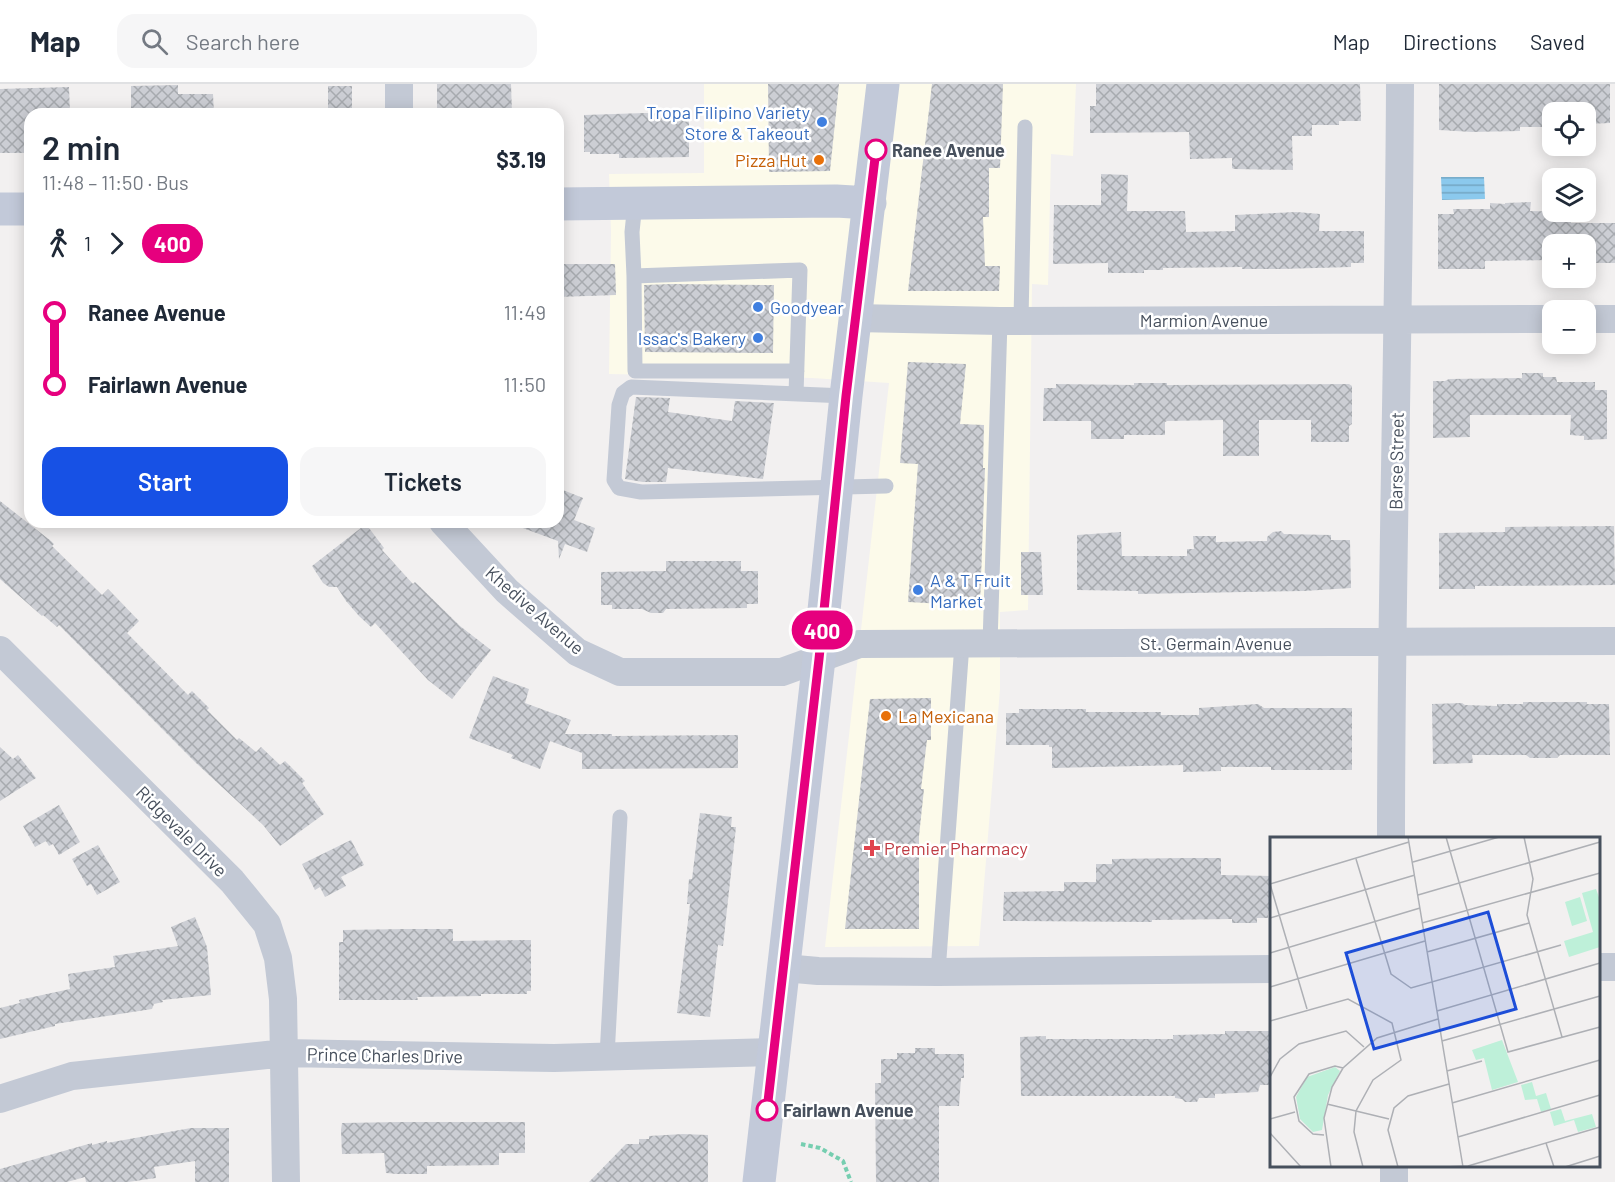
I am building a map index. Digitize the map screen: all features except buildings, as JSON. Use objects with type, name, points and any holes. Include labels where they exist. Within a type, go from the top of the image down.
[{"type":"main road","points":[[759,1182],[883,84]]},
{"type":"main road","points":[[564,204],[836,201],[870,203]]},
{"type":"main road","points":[[0,209],[24,209]]},
{"type":"street","points":[[399,84],[399,108]]},
{"type":"street","name":"Barse Street","points":[[1391,837],[1391,642],[1399,319],[1400,84]]},
{"type":"street","name":"Marmion Avenue","points":[[855,318],[1011,321],[1542,319]]},
{"type":"street","points":[[1596,319],[1615,319]]},
{"type":"street","name":"Khedive Avenue","points":[[449,528],[507,591],[577,652],[620,672],[782,672],[819,659]]},
{"type":"street","name":"St. Germain Avenue","points":[[819,659],[860,644],[1615,641]]},
{"type":"street","name":"Ridgevale Drive","points":[[0,651],[232,881],[267,924],[278,958],[283,999],[286,1182]]},
{"type":"street","points":[[784,968],[938,972],[1270,969]]},
{"type":"street","name":"Prince Charles Drive","points":[[0,1099],[72,1076],[285,1053],[554,1058],[774,1052]]},
{"type":"lane","points":[[990,644],[1025,127]]},
{"type":"lane","points":[[635,203],[632,232],[635,371],[797,371]]},
{"type":"lane","points":[[634,276],[800,270],[796,394]]},
{"type":"lane","points":[[846,396],[631,387],[623,393],[619,405],[614,480],[619,488],[641,492],[886,486]]},
{"type":"lane","points":[[938,972],[962,644]]},
{"type":"lane","points":[[607,1056],[620,817]]},
{"type":"path","points":[[801,1144],[820,1148],[843,1161],[851,1182]]},
{"type":"shaded area","points":[[704,84],[1076,84],[1073,156],[1051,154],[1048,285],[1032,284],[1028,610],[1000,612],[1000,689],[979,946],[825,947],[889,383],[812,378],[609,374],[611,232],[609,174],[704,173]]},
{"type":"water","points":[[1441,177],[1484,177],[1485,199],[1442,200]]},
{"type":"bus line","name":"400","points":[[767,1110],[819,659],[846,396],[876,150]]},
{"type":"place","name":"Tropa Filipino Variety Store & Takeout","points":[[822,122]]},
{"type":"place","name":"Ranee Avenue","points":[[876,150]]},
{"type":"place","name":"Pizza Hut","points":[[819,160]]},
{"type":"place","name":"Goodyear","points":[[758,307]]},
{"type":"place","name":"Issac's Bakery","points":[[758,338]]},
{"type":"place","name":"A & T Fruit Market","points":[[918,590]]},
{"type":"place","name":"La Mexicana","points":[[886,716]]},
{"type":"place","name":"Premier Pharmacy","points":[[872,848]]},
{"type":"place","name":"Fairlawn Avenue","points":[[767,1110]]}]
